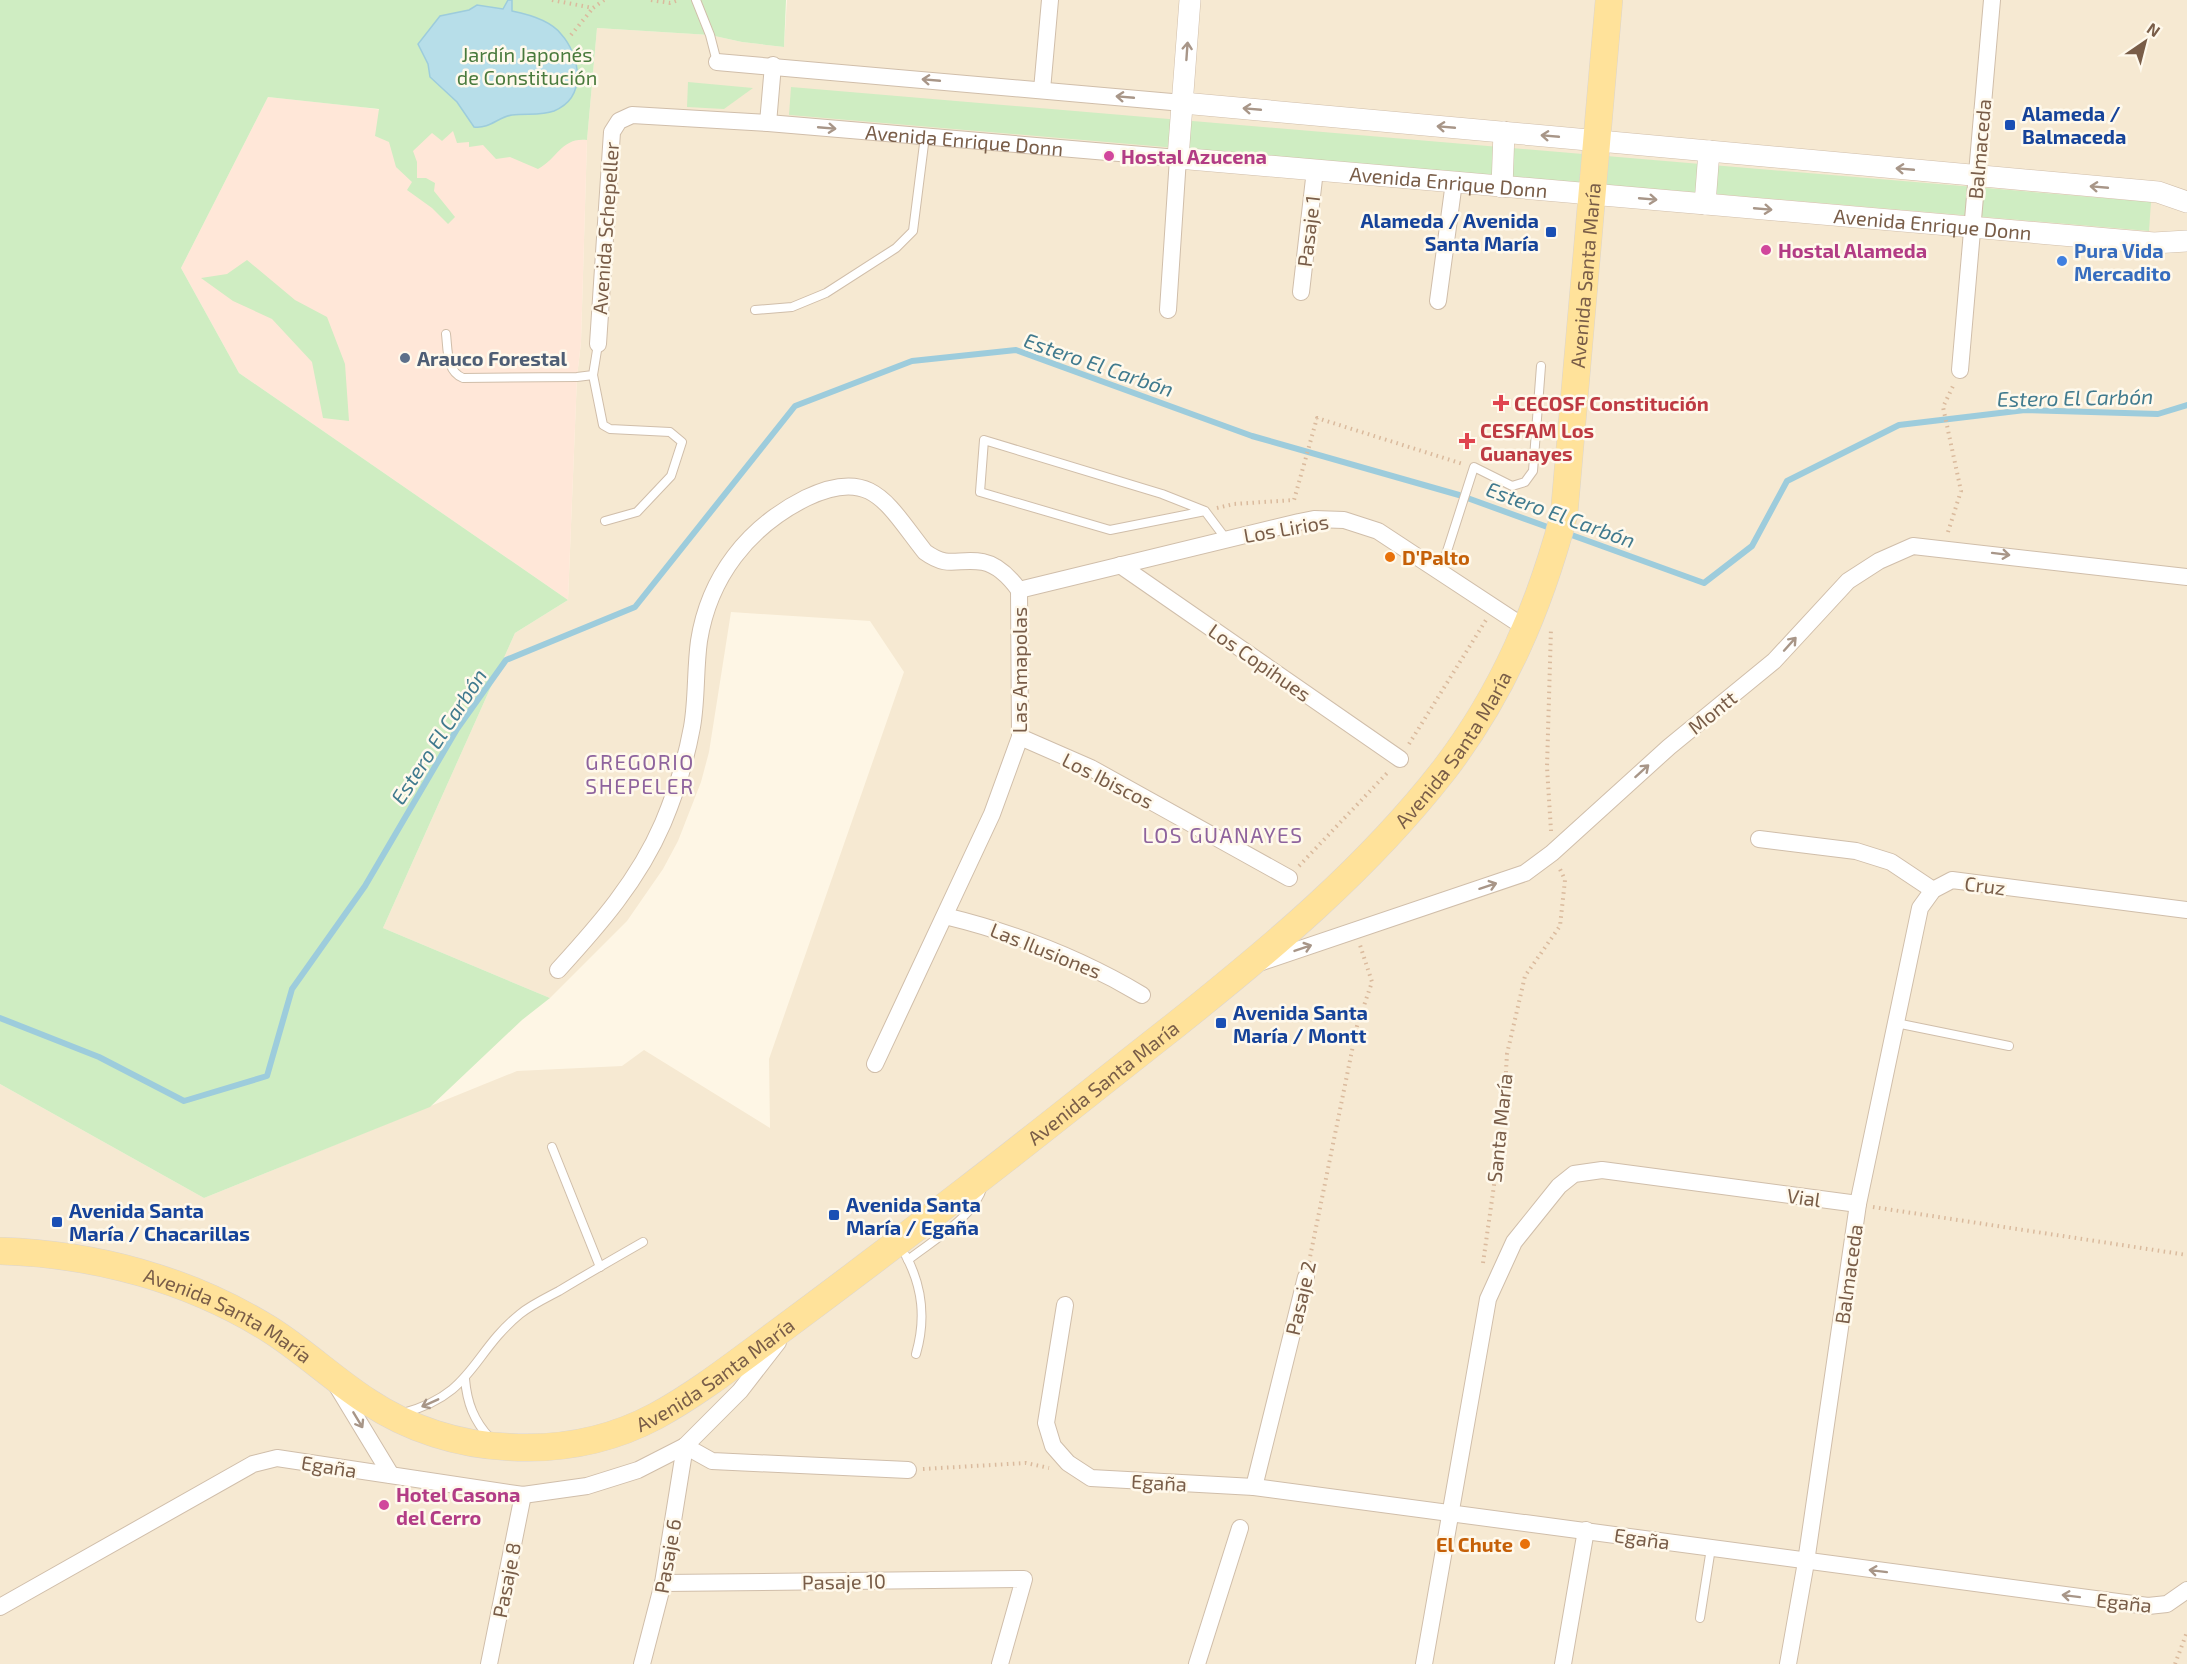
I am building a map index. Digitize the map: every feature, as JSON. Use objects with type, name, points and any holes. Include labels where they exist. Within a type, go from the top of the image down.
[{"type":"main road","name":"Avenida Santa María","points":[[0,1251],[57,1255],[93,1261],[165,1280],[234,1309],[298,1348],[367,1401],[389,1414],[435,1434],[504,1447],[557,1446],[608,1435],[657,1415],[715,1378],[794,1320],[902,1252],[984,1176],[1248,967],[1323,902],[1419,800],[1445,769],[1485,710],[1527,629],[1551,562],[1564,515],[1609,0]]},
{"type":"street","points":[[1042,90],[1050,0]]},
{"type":"street","points":[[1168,310],[1190,0]]},
{"type":"street","name":"Balmaceda","points":[[1960,370],[1992,0]]},
{"type":"street","points":[[717,62],[773,65],[2158,192],[2187,202]]},
{"type":"street","points":[[768,123],[773,65]]},
{"type":"street","name":"Avenida Schepeller","points":[[598,344],[611,138],[614,125],[632,115],[768,123]]},
{"type":"street","name":"Avenida Enrique Donn","points":[[768,123],[2154,243],[2187,241]]},
{"type":"street","points":[[1502,186],[1504,132]]},
{"type":"street","points":[[1704,204],[1709,151]]},
{"type":"street","name":"Pasaje 1","points":[[1301,292],[1315,170]]},
{"type":"street","points":[[1438,301],[1454,182]]},
{"type":"street","name":"Las Amapolas","points":[[558,970],[610,912],[630,884],[662,824],[674,793],[692,727],[699,644],[710,599],[730,561],[757,530],[790,506],[825,489],[854,486],[876,494],[885,501],[925,552],[932,557],[948,563],[983,562],[1006,575],[1019,590],[1020,737],[992,814],[875,1064]]},
{"type":"street","name":"Los Lirios","points":[[1019,590],[1314,519],[1344,520],[1378,531],[1441,570],[1527,629]]},
{"type":"street","name":"Montt","points":[[1248,967],[1525,873],[1552,854],[1669,747],[1774,661],[1848,581],[1879,561],[1913,546],[1943,547],[2187,577]]},
{"type":"street","name":"Los Copihues","points":[[1120,565],[1400,759]]},
{"type":"street","name":"Los Ibiscos","points":[[1020,737],[1091,768],[1289,878]]},
{"type":"street","points":[[1759,839],[1856,851],[1891,862],[1933,890]]},
{"type":"street","name":"Cruz","points":[[1933,890],[1952,880],[2187,910]]},
{"type":"street","name":"Balmaceda","points":[[1788,1664],[1806,1562],[1858,1204],[1920,908],[1933,890]]},
{"type":"street","name":"Las Ilusiones","points":[[945,916],[985,926],[1062,953],[1142,995]]},
{"type":"street","name":"Vial","points":[[1488,1299],[1504,1261],[1526,1225],[1558,1186],[1583,1171],[1602,1170],[1858,1204]]},
{"type":"street","name":"Pasaje 2","points":[[1254,1487],[1306,1277]]},
{"type":"street","points":[[1424,1664],[1488,1299]]},
{"type":"street","points":[[1065,1305],[1046,1423],[1053,1446],[1068,1463],[1091,1478]]},
{"type":"street","name":"Egaña","points":[[0,1607],[253,1464],[277,1458],[523,1495],[587,1486],[639,1470],[685,1446],[740,1391],[794,1320]]},
{"type":"street","points":[[327,1370],[392,1475]]},
{"type":"street","points":[[685,1446],[712,1461],[908,1470]]},
{"type":"street","name":"Pasaje 6","points":[[642,1664],[663,1583],[685,1446]]},
{"type":"street","name":"Egaña","points":[[1091,1478],[1254,1487],[2148,1606],[2168,1604],[2187,1590]]},
{"type":"street","name":"Pasaje 8","points":[[489,1664],[523,1495]]},
{"type":"street","points":[[1197,1664],[1240,1528]]},
{"type":"street","points":[[1563,1664],[1586,1530]]},
{"type":"street","name":"Pasaje 10","points":[[663,1583],[1024,1578],[1000,1664]]},
{"type":"lane","points":[[696,0],[710,35],[717,62]]},
{"type":"lane","points":[[755,309],[792,307],[826,293],[896,248],[913,231],[925,136]]},
{"type":"lane","points":[[446,334],[451,367],[457,375],[463,378],[593,375]]},
{"type":"lane","points":[[598,344],[593,375],[603,425],[610,429],[670,432],[682,442],[671,476],[637,512],[605,522]]},
{"type":"lane","points":[[1441,570],[1474,468],[1512,486],[1525,482],[1533,471],[1541,366]]},
{"type":"lane","points":[[1204,511],[1110,530],[980,492],[984,440],[1162,494],[1204,511],[1226,539]]},
{"type":"lane","points":[[1896,1023],[2009,1046]]},
{"type":"lane","points":[[552,1147],[600,1267]]},
{"type":"lane","points":[[389,1414],[431,1404],[465,1379],[496,1335],[522,1313],[643,1242]]},
{"type":"lane","points":[[902,1252],[917,1280],[923,1310],[923,1324],[916,1354]]},
{"type":"lane","points":[[465,1379],[469,1405],[474,1418],[492,1440],[504,1447]]},
{"type":"lane","points":[[1700,1618],[1712,1548]]},
{"type":"path","points":[[552,0],[593,8]]},
{"type":"path","points":[[572,35],[593,8],[604,0]]},
{"type":"path","points":[[651,0],[669,3],[678,0]]},
{"type":"path","points":[[1943,547],[1961,492],[1943,407],[1960,370]]},
{"type":"path","points":[[1204,511],[1234,504],[1294,500],[1317,418],[1474,468]]},
{"type":"path","name":"Santa María","points":[[1488,1299],[1482,1274],[1503,1122],[1507,1054],[1525,976],[1560,926],[1565,880],[1552,854],[1547,767],[1553,628],[1527,629]]},
{"type":"path","name":"Pasaje 2","points":[[1306,1277],[1357,1026],[1372,982],[1355,930]]},
{"type":"path","points":[[1858,1204],[2187,1255]]},
{"type":"path","points":[[908,1470],[1026,1462],[1091,1478]]},
{"type":"path","points":[[2175,1664],[2187,1632]]},
{"type":"shaded area","points":[[787,0],[2187,0],[2187,1664],[0,1664],[0,1084],[204,1198],[517,1071],[622,1066],[644,1050],[770,1128],[769,1059],[904,672],[870,621],[731,612],[709,752],[701,782],[678,841],[663,869],[627,921],[550,998],[383,928],[515,633],[568,600],[577,377],[581,342],[587,140],[597,28],[710,35],[784,47]]},
{"type":"shaded area","name":"Arauco Forestal","points":[[268,97],[361,107],[587,140],[581,342],[577,377],[568,600],[239,373],[181,268]]},
{"type":"green space","name":"Jardín Japonés de Constitución","points":[[0,0],[786,0],[784,47],[710,35],[597,28],[587,140],[579,140],[566,145],[538,169],[510,157],[496,159],[483,145],[469,147],[469,142],[457,143],[453,131],[442,141],[432,133],[413,151],[417,162],[417,178],[426,178],[435,183],[434,191],[455,217],[448,224],[432,208],[407,190],[412,182],[396,167],[389,142],[375,136],[379,109],[268,97],[181,268],[239,373],[568,600],[515,633],[383,928],[550,998],[522,1020],[430,1107],[204,1198],[0,1084]]},
{"type":"green space","points":[[688,82],[753,88],[724,109],[687,107]]},
{"type":"green space","points":[[791,87],[2151,202],[2149,231],[789,115]]},
{"type":"green space","points":[[247,260],[295,300],[327,317],[345,364],[349,421],[323,418],[312,362],[272,319],[233,301],[201,278],[227,274]]},
{"type":"water","points":[[508,0],[512,0],[512,11],[545,22],[561,34],[573,53],[577,75],[576,86],[565,105],[554,111],[512,115],[489,125],[474,127],[457,102],[430,77],[428,64],[418,44],[440,16],[469,10],[477,5],[503,9]]},
{"type":"waterway","name":"Estero El Carbón","points":[[0,1018],[99,1057],[184,1101],[267,1076],[292,989],[365,886],[457,729],[506,660],[635,607],[795,406],[912,361],[1016,350],[1252,436],[1459,495],[1553,529]]},
{"type":"waterway","name":"Estero El Carbón","points":[[1566,533],[1704,583],[1752,546],[1787,481],[1899,425],[2025,410],[2158,414],[2187,405]]},
{"type":"place","name":"Alameda / Balmaceda","points":[[2010,125]]},
{"type":"place","name":"Hostal Azucena","points":[[1109,156]]},
{"type":"place","name":"Alameda / Avenida Santa María","points":[[1551,232]]},
{"type":"place","name":"Hostal Alameda","points":[[1766,250]]},
{"type":"place","name":"Pura Vida Mercadito","points":[[2062,261]]},
{"type":"place","name":"Arauco Forestal","points":[[405,358]]},
{"type":"place","name":"CECOSF Constitución","points":[[1501,403]]},
{"type":"place","name":"CESFAM Los Guanayes","points":[[1467,441]]},
{"type":"place","name":"D'Palto","points":[[1390,557]]},
{"type":"place","name":"Avenida Santa María / Montt","points":[[1221,1023]]},
{"type":"place","name":"Avenida Santa María / Egaña","points":[[834,1215]]},
{"type":"place","name":"Avenida Santa María / Chacarillas","points":[[57,1222]]},
{"type":"place","name":"Hotel Casona del Cerro","points":[[384,1505]]},
{"type":"place","name":"El Chute","points":[[1525,1544]]},
{"type":"district","name":"GREGORIO SHEPELER","points":[[640,773]]},
{"type":"district","name":"LOS GUANAYES","points":[[1223,834]]}]
